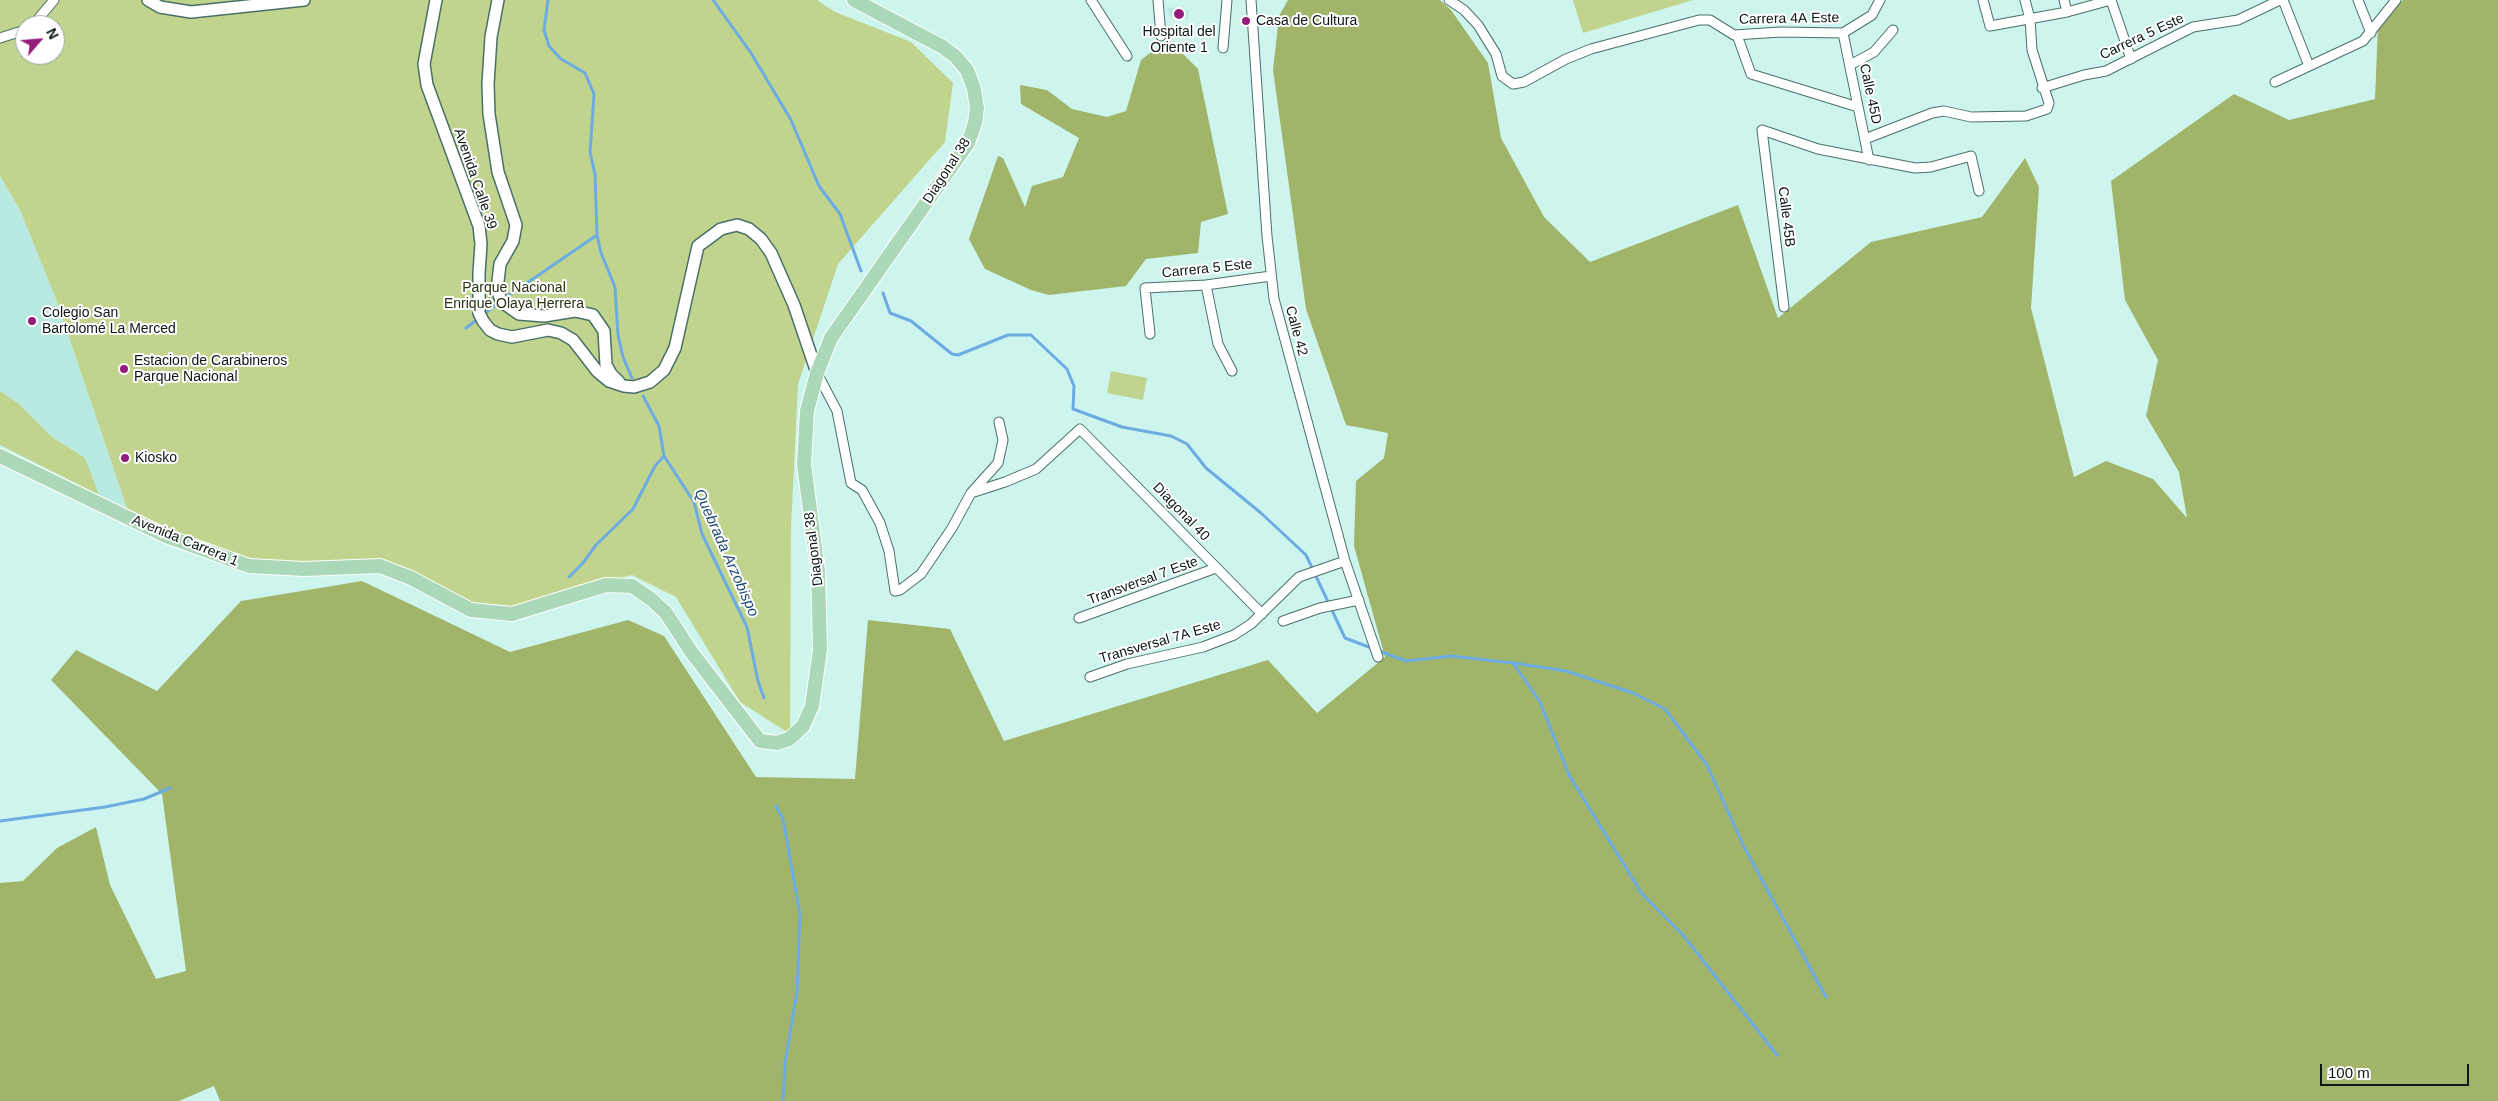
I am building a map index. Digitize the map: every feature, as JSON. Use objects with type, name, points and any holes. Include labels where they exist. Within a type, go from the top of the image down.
[{"type":"main road","name":"Diagonal 38","points":[[411,578],[471,610],[512,614],[606,586],[632,586],[651,599],[666,613],[692,653],[760,741],[769,743],[784,741],[803,726],[812,706],[820,650],[818,571],[804,464],[808,411],[817,373],[831,338],[957,160],[975,123],[977,108],[974,89],[967,70],[956,57],[943,47],[854,0]]},
{"type":"main road","name":"Avenida Carrera 1","points":[[0,456],[166,536],[249,566],[304,570],[380,566],[411,578]]},
{"type":"street","points":[[41,15],[54,0]]},
{"type":"street","points":[[148,0],[160,7],[191,12],[304,0]]},
{"type":"street","name":"Avenida Calle 39","points":[[436,0],[424,64],[426,79],[430,97],[479,226],[482,244],[479,273],[481,317],[490,330],[505,337],[548,330],[561,333],[573,340],[604,377],[624,386]]},
{"type":"street","name":"Avenida Calle 39","points":[[498,0],[490,46],[488,114],[498,172],[516,225],[513,241],[500,264],[497,290],[502,302],[519,314],[544,316],[575,311],[592,315],[604,331],[606,365],[610,374],[624,386]]},
{"type":"street","points":[[1091,0],[1127,56]]},
{"type":"street","points":[[1158,0],[1161,36]]},
{"type":"street","points":[[1223,48],[1227,0]]},
{"type":"street","name":"Calle 42","points":[[1252,0],[1272,276],[1277,315],[1345,561],[1378,657]]},
{"type":"street","name":"Carrera 4A Este","points":[[1449,0],[1464,10],[1478,25],[1496,54],[1502,76],[1513,84],[1524,82],[1572,56],[1591,49],[1698,20],[1710,20],[1727,32],[1737,35],[1781,32],[1843,33],[1868,18],[1880,0]]},
{"type":"street","points":[[1865,139],[1944,111],[1970,117],[2026,116],[2041,113],[2047,109],[2049,103],[2042,88],[2032,50],[2030,19],[2025,0]]},
{"type":"street","points":[[2064,0],[2067,12]]},
{"type":"street","points":[[1982,1],[1990,26],[2067,12],[2111,0],[2131,59]]},
{"type":"street","points":[[2281,0],[2309,66]]},
{"type":"street","name":"Carrera 5 Este","points":[[2042,88],[2084,75],[2106,71],[2193,27],[2238,20],[2281,0]]},
{"type":"street","points":[[2358,0],[2371,33]]},
{"type":"street","points":[[2276,82],[2363,41],[2396,0]]},
{"type":"street","points":[[1850,65],[1874,52],[1893,30]]},
{"type":"street","points":[[0,38],[15,33]]},
{"type":"street","name":"Calle 45D","points":[[1843,33],[1869,160]]},
{"type":"street","points":[[1737,35],[1752,74],[1858,107]]},
{"type":"street","name":"Calle 45B","points":[[1784,307],[1762,130],[1818,149],[1869,160]]},
{"type":"street","points":[[1869,160],[1915,168],[1931,168],[1972,156],[1979,191]]},
{"type":"street","points":[[624,386],[634,387],[650,382],[664,370],[675,348],[698,246],[721,229],[737,225],[750,229],[761,239],[771,253],[794,305],[817,373],[836,411],[852,483],[862,490],[880,523],[889,550],[895,591],[900,590],[921,574],[952,528],[971,492],[998,463],[1004,440],[999,422]]},
{"type":"street","name":"Carrera 5 Este","points":[[1150,334],[1145,288],[1206,285],[1272,276]]},
{"type":"street","points":[[1206,285],[1218,344],[1232,371]]},
{"type":"street","name":"Diagonal 40","points":[[971,492],[1005,482],[1036,469],[1080,429],[1262,614]]},
{"type":"street","name":"Transversal 7A Este","points":[[1090,677],[1127,664],[1203,647],[1234,635],[1262,614],[1299,577],[1345,561]]},
{"type":"street","name":"Transversal 7 Este","points":[[1079,618],[1216,568]]},
{"type":"street","points":[[1283,622],[1320,608],[1358,600]]},
{"type":"shaded area","name":"Hospital del Oriente 1","points":[[1167,7],[1189,10],[1188,19],[1169,17]]},
{"type":"shaded area","name":"Colegio San Bartolomé La Merced","points":[[0,176],[20,210],[56,299],[128,511],[99,495],[85,458],[52,437],[19,404],[0,391]]},
{"type":"green space","name":"Parque Nacional Enrique Olaya Herrera","points":[[0,0],[817,0],[835,12],[911,42],[953,83],[945,142],[838,264],[798,384],[791,528],[790,734],[740,702],[676,597],[632,575],[532,602],[498,609],[467,603],[414,574],[256,565],[199,549],[128,511],[56,299],[20,210],[0,176]]},
{"type":"green space","points":[[1288,0],[1440,0],[1451,10],[1488,63],[1501,138],[1544,217],[1590,262],[1738,205],[1778,318],[1871,242],[1982,217],[2025,158],[2039,187],[2031,308],[2074,477],[2106,461],[2153,479],[2187,518],[2179,472],[2146,416],[2158,360],[2125,300],[2111,181],[2234,94],[2289,120],[2375,99],[2378,25],[2403,0],[2498,0],[2498,1101],[220,1101],[214,1086],[179,1101],[0,1101],[0,883],[23,881],[57,848],[96,827],[110,885],[156,979],[186,971],[162,794],[51,680],[76,650],[157,691],[241,601],[362,581],[510,652],[628,620],[664,636],[756,777],[855,779],[868,620],[950,629],[1004,741],[1268,660],[1317,713],[1385,657],[1354,546],[1356,481],[1384,458],[1388,433],[1346,425],[1306,309],[1273,70],[1279,16]]},
{"type":"green space","points":[[1573,0],[1693,0],[1583,33]]},
{"type":"green space","points":[[1168,39],[1198,69],[1228,214],[1201,222],[1198,253],[1146,259],[1126,286],[1049,295],[1031,290],[985,269],[969,239],[998,156],[1003,158],[1025,207],[1032,186],[1063,177],[1079,138],[1021,104],[1020,85],[1047,90],[1072,109],[1107,117],[1126,111],[1141,60]]},
{"type":"green space","points":[[1111,371],[1147,378],[1143,400],[1107,393]]},
{"type":"green space","points":[[0,391],[19,404],[52,437],[85,458],[99,495],[0,445]]},
{"type":"waterway","name":"Quebrada Arzobispo","points":[[548,0],[544,30],[549,46],[561,59],[585,73],[594,94],[590,152],[595,174],[597,235],[601,253],[615,287],[618,335],[623,357],[632,378]]},
{"type":"waterway","points":[[713,0],[751,53],[791,120],[819,186],[840,214],[861,271]]},
{"type":"waterway","points":[[505,298],[597,235]]},
{"type":"waterway","points":[[883,293],[890,313],[911,321],[952,354],[958,355],[1008,335],[1031,335],[1067,369],[1074,386],[1073,409],[1122,427],[1171,436],[1187,444],[1206,468],[1261,513],[1306,555],[1345,638],[1406,661],[1451,656],[1513,663],[1540,702],[1569,775],[1642,894],[1683,935],[1777,1055]]},
{"type":"waterway","points":[[466,328],[498,303]]},
{"type":"waterway","name":"Quebrada Arzobispo","points":[[643,396],[659,426],[664,456],[694,502],[702,534],[747,627],[758,681],[764,698]]},
{"type":"waterway","points":[[569,577],[583,563],[596,545],[633,509],[655,466],[664,456]]},
{"type":"waterway","points":[[1514,663],[1566,671],[1633,693],[1665,709],[1707,765],[1744,847],[1826,997]]},
{"type":"waterway","points":[[0,821],[105,807],[144,799],[170,788]]},
{"type":"waterway","points":[[776,806],[783,819],[800,914],[797,992],[785,1063],[783,1101]]},
{"type":"place","name":"Hospital del Oriente 1","points":[[1179,14]]},
{"type":"place","name":"Casa de Cultura","points":[[1246,21]]},
{"type":"place","name":"Colegio San Bartolomé La Merced","points":[[32,321]]},
{"type":"place","name":"Estacion de Carabineros Parque Nacional","points":[[124,369]]},
{"type":"place","name":"Kiosko","points":[[125,458]]}]
